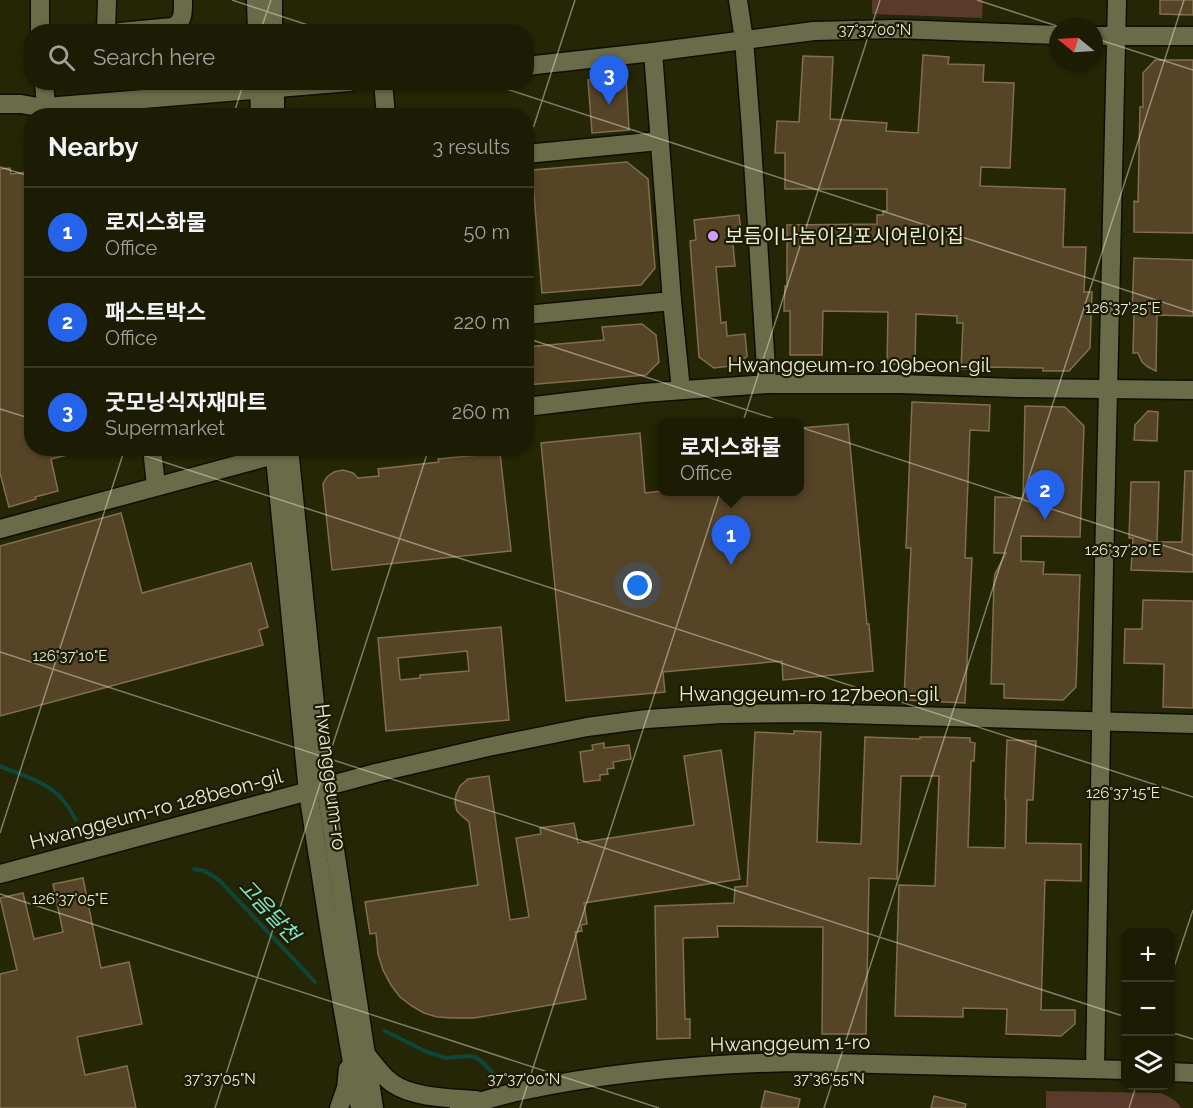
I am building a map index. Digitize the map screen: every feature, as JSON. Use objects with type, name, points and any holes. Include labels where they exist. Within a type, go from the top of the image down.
[{"type":"street","points":[[40,0],[40,24]]},
{"type":"street","points":[[106,24],[107,0]]},
{"type":"street","points":[[179,24],[182,18],[183,0]]},
{"type":"street","points":[[256,0],[257,24]]},
{"type":"street","points":[[273,0],[273,24]]},
{"type":"street","points":[[738,0],[744,40],[751,129],[767,384]]},
{"type":"street","points":[[1095,1068],[1117,0]]},
{"type":"street","points":[[534,65],[814,31],[896,29],[1049,35]]},
{"type":"street","points":[[1103,36],[1193,36]]},
{"type":"street","points":[[653,52],[681,390]]},
{"type":"street","points":[[45,90],[46,107]]},
{"type":"street","points":[[0,104],[38,107],[133,108],[243,90]]},
{"type":"street","points":[[262,108],[266,90]]},
{"type":"street","points":[[268,90],[273,108]]},
{"type":"street","points":[[384,90],[385,108]]},
{"type":"street","points":[[534,153],[659,141]]},
{"type":"street","points":[[534,314],[672,301]]},
{"type":"street","name":"Hwanggeum-ro 109beon-gil","points":[[534,406],[681,390],[767,384],[899,384],[1193,390]]},
{"type":"street","points":[[153,456],[156,486]]},
{"type":"street","points":[[0,529],[264,456]]},
{"type":"street","name":"Hwanggeum-ro","points":[[286,456],[314,698],[316,790],[357,1051],[360,1108]]},
{"type":"street","name":"Hwanggeum-ro 127beon-gil","points":[[316,790],[376,773],[488,747],[587,727],[666,717],[811,713],[1193,724]]},
{"type":"street","name":"Hwanggeum-ro 128beon-gil","points":[[0,874],[316,790]]},
{"type":"street","points":[[339,1108],[357,1051],[390,1082],[399,1087],[418,1093],[477,1104]]},
{"type":"street","name":"Hwanggeum-ro","points":[[357,1051],[374,1108]]},
{"type":"street","name":"Hwanggeum 1-ro","points":[[459,1108],[519,1091],[612,1075],[739,1063],[1121,1070]]},
{"type":"street","points":[[1175,1072],[1193,1073]]},
{"type":"shaded area","points":[[872,0],[983,0],[982,18],[872,14]]},
{"type":"shaded area","points":[[1046,1091],[1161,1093],[1181,1108],[1046,1108]]},
{"type":"building","points":[[1160,0],[1193,0],[1193,15],[1160,14]]},
{"type":"building","points":[[923,55],[949,57],[948,64],[984,65],[983,82],[1014,83],[1010,168],[981,167],[980,186],[1065,189],[1063,247],[1086,247],[1084,292],[1092,292],[1090,348],[1069,371],[1043,371],[1043,368],[961,369],[963,323],[957,323],[957,316],[916,314],[915,365],[887,364],[888,312],[823,311],[822,355],[790,355],[790,311],[784,311],[785,286],[787,286],[787,225],[877,224],[877,215],[883,215],[883,211],[887,211],[887,189],[785,189],[785,153],[775,153],[777,121],[799,122],[803,56],[833,57],[830,119],[887,123],[886,131],[918,133]]},
{"type":"building","points":[[1155,60],[1193,60],[1193,233],[1134,232],[1134,201],[1138,202],[1143,73]]},
{"type":"building","points":[[626,77],[629,130],[592,133],[588,80]]},
{"type":"building","points":[[627,162],[648,179],[655,268],[641,285],[542,293],[534,170]]},
{"type":"building","points":[[10,168],[11,174],[24,172],[24,456],[63,456],[51,459],[58,491],[9,507],[0,473],[0,169]]},
{"type":"building","points":[[739,215],[741,232],[732,233],[735,266],[716,267],[721,323],[726,322],[727,336],[745,334],[747,356],[738,365],[714,368],[699,357],[690,241],[696,240],[694,220]]},
{"type":"building","points":[[1134,258],[1193,260],[1193,316],[1157,315],[1156,371],[1142,362],[1138,353],[1133,353]]},
{"type":"building","points":[[642,324],[656,335],[659,362],[646,375],[534,384],[534,346],[604,340],[602,327]]},
{"type":"building","points":[[912,402],[990,405],[989,431],[970,430],[965,558],[972,558],[965,703],[904,700],[911,548],[906,548]]},
{"type":"building","points":[[1025,406],[1065,407],[1084,426],[1080,537],[1021,536],[1021,561],[1044,562],[1043,574],[1080,575],[1076,687],[1063,700],[1004,698],[1004,684],[991,684],[994,582],[995,574],[1006,553],[994,553],[995,497],[1023,498]]},
{"type":"building","points":[[1148,411],[1158,412],[1157,441],[1134,440],[1135,425]]},
{"type":"building","points":[[848,424],[873,671],[783,680],[782,661],[663,672],[665,692],[566,701],[541,443],[640,433],[645,493],[657,492],[657,496],[804,496],[804,428]]},
{"type":"building","points":[[500,456],[511,551],[332,570],[323,484],[327,477],[343,470],[353,473],[358,478],[379,476],[378,469],[439,462],[438,459]]},
{"type":"building","points":[[1185,471],[1193,471],[1193,572],[1131,570],[1133,538],[1129,538],[1131,482],[1159,482],[1157,542],[1182,542]]},
{"type":"building","points":[[121,513],[142,593],[251,563],[268,627],[259,630],[263,645],[0,716],[0,546]]},
{"type":"building","points":[[1143,600],[1193,601],[1193,708],[1163,707],[1164,664],[1124,663],[1125,629],[1142,629]]},
{"type":"building","points":[[501,627],[509,720],[386,731],[378,638]],"holes":[[[467,651],[469,671],[420,675],[420,678],[400,680],[398,658]]]},
{"type":"building","points":[[794,731],[821,732],[817,842],[861,844],[865,737],[970,738],[970,742],[975,743],[974,761],[971,761],[968,847],[1005,848],[1007,740],[1036,741],[1033,800],[1027,800],[1026,843],[1081,844],[1081,881],[1045,880],[1041,1010],[1075,1010],[1075,1024],[1061,1036],[1006,1034],[1007,1009],[963,1008],[963,1017],[895,1016],[899,885],[935,886],[939,776],[901,776],[897,879],[869,878],[866,1034],[822,1034],[823,927],[717,926],[718,937],[683,938],[685,1019],[690,1019],[690,1038],[657,1039],[655,906],[734,903],[735,887],[747,886],[755,732],[794,734]]},
{"type":"building","points":[[604,743],[604,748],[629,745],[631,759],[613,762],[614,768],[607,769],[608,774],[600,775],[600,780],[584,782],[580,752],[593,750],[592,745]]},
{"type":"building","points":[[721,750],[740,879],[584,903],[587,924],[581,925],[582,931],[575,932],[586,999],[474,1018],[437,1017],[412,1006],[400,997],[391,985],[378,954],[376,933],[370,934],[365,902],[478,885],[469,822],[457,811],[455,803],[460,786],[468,779],[489,776],[510,920],[529,917],[516,838],[541,834],[540,828],[574,823],[578,843],[694,825],[684,756]]},
{"type":"building","points":[[83,878],[101,968],[129,962],[142,1024],[77,1037],[85,1075],[127,1066],[136,1108],[0,1108],[0,974],[17,970],[0,898],[23,893],[34,939],[63,932],[53,884]]},
{"type":"building","points":[[765,1091],[800,1099],[798,1108],[761,1108]]},
{"type":"building","points":[[934,1096],[966,1104],[965,1108],[931,1108]]},
{"type":"waterway","name":"고음달천","points":[[0,766],[50,788],[63,800],[76,820]]},
{"type":"waterway","name":"고음달천","points":[[194,869],[205,871],[219,880],[315,982]]},
{"type":"waterway","name":"고음달천","points":[[385,1031],[427,1052],[446,1058],[475,1057],[492,1072]]},
{"type":"place","name":"굿모닝식자재마트","points":[[609,105]]},
{"type":"place","name":"보듬이나눔이김포시어린이집","points":[[713,236]]},
{"type":"place","name":"패스트박스","points":[[1045,520]]},
{"type":"place","name":"로지스화물","points":[[731,565]]}]
